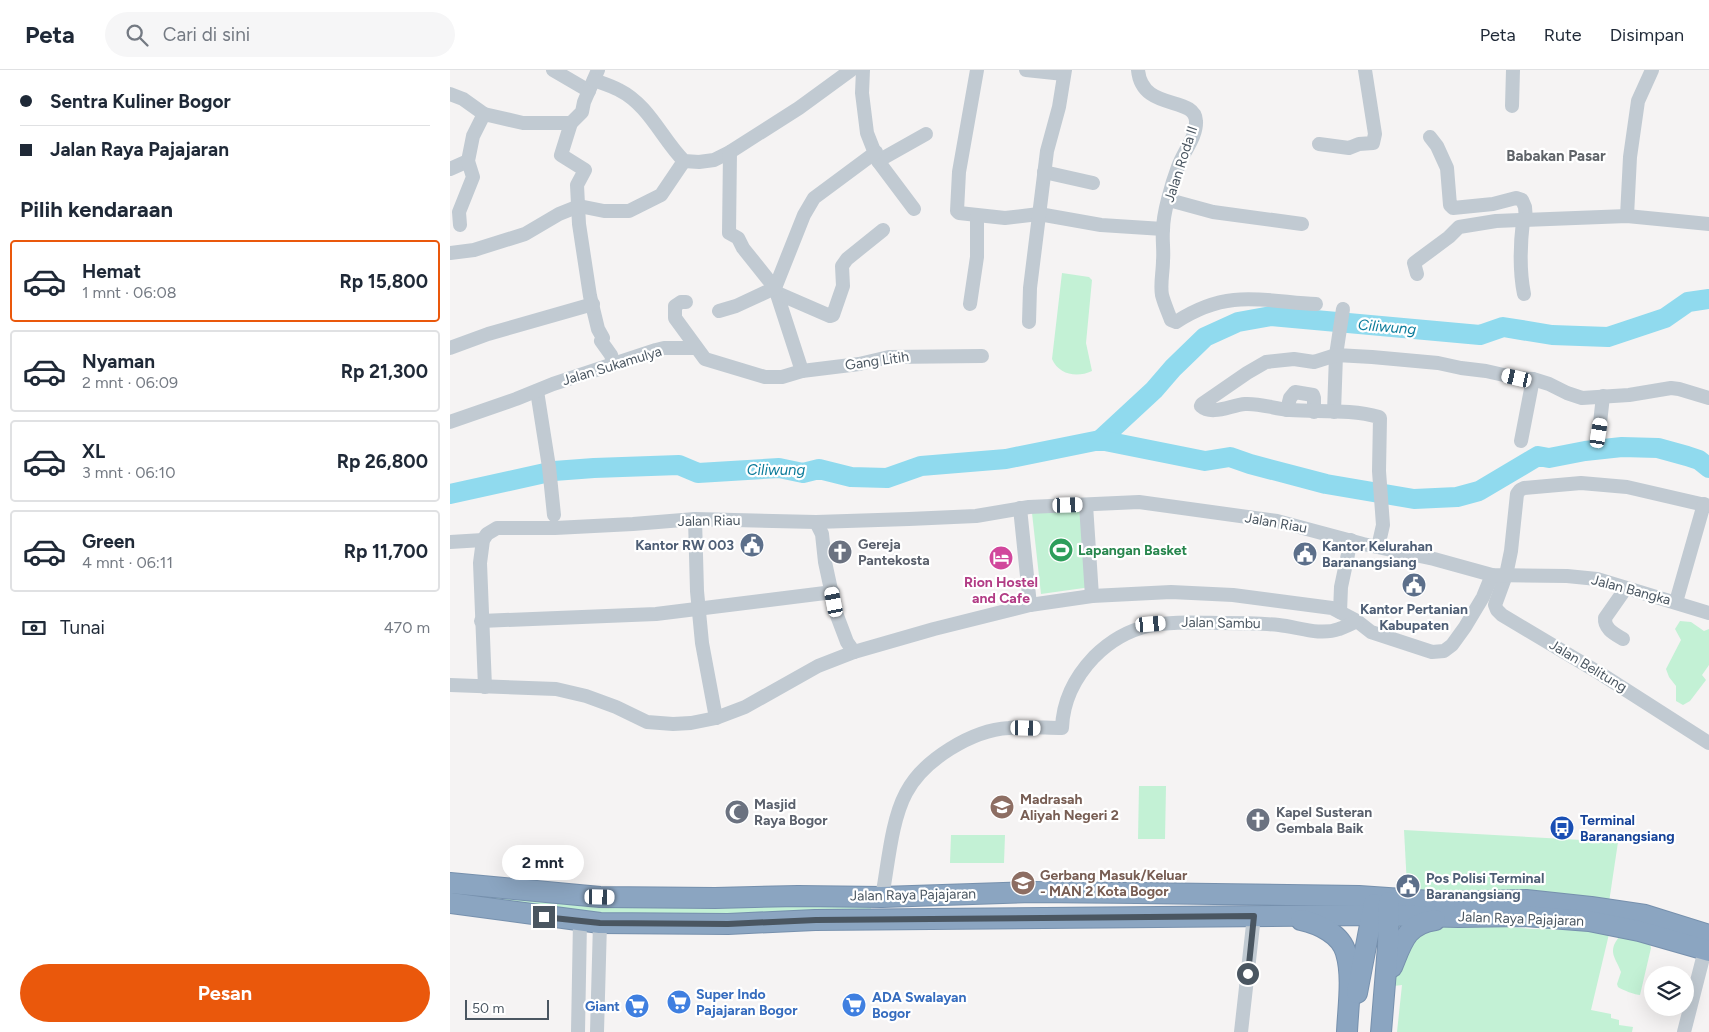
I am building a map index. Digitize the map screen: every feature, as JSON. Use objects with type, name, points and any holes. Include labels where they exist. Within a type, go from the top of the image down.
[{"type":"highway","name":"Jalan Raya Pajajaran","points":[[450,883],[600,897],[882,897],[1033,892],[1118,892],[1382,906],[1459,917],[1590,914]]},
{"type":"highway","points":[[906,895],[899,901],[899,908],[901,913],[910,919]]},
{"type":"highway","points":[[859,920],[867,916],[871,909],[869,901],[862,897]]},
{"type":"highway","name":"Jalan Raya Pajajaran","points":[[450,904],[590,922],[728,924],[910,919],[1275,916],[1382,906],[1526,900],[1590,914],[1639,931],[1708,945]]},
{"type":"highway","points":[[1381,1032],[1388,946],[1382,906]]},
{"type":"highway","points":[[1349,1032],[1382,906]]},
{"type":"highway","points":[[1275,916],[1309,922],[1321,927],[1334,935],[1346,952],[1349,978],[1349,1032]]},
{"type":"highway","points":[[1385,987],[1405,936],[1418,924],[1431,920],[1459,917]]},
{"type":"street","points":[[553,70],[594,80],[620,90],[648,114],[684,161],[699,162],[730,152],[799,108],[851,70]]},
{"type":"street","points":[[863,70],[862,93],[867,133],[877,157],[914,209]]},
{"type":"street","points":[[977,70],[959,172],[957,211],[961,215],[1005,218],[1039,214],[1101,225],[1162,229]]},
{"type":"street","points":[[1026,70],[1064,72],[1059,107],[1047,151],[1044,172],[1030,288],[1029,322]]},
{"type":"street","name":"Jalan Roda II","points":[[1138,70],[1138,76],[1145,89],[1156,98],[1181,105],[1194,114],[1196,122],[1192,136],[1178,166],[1162,229],[1161,287],[1162,296],[1171,320],[1176,322],[1193,311],[1233,300],[1260,299],[1316,304]]},
{"type":"street","points":[[1319,144],[1349,148],[1359,144],[1373,143],[1375,134],[1365,70]]},
{"type":"street","points":[[1512,106],[1513,70]]},
{"type":"street","points":[[1627,216],[1630,157],[1638,101],[1652,70]]},
{"type":"street","points":[[594,80],[582,112],[571,123],[561,155],[586,170],[577,185],[579,224],[590,296],[598,329],[603,338],[601,341],[611,355],[614,365]]},
{"type":"street","points":[[450,94],[464,99],[484,114],[523,123],[571,123]]},
{"type":"street","points":[[460,225],[459,212],[473,177],[468,161],[473,136],[484,114]]},
{"type":"street","points":[[776,290],[804,215],[814,198],[877,157],[926,134]]},
{"type":"street","points":[[1430,137],[1437,146],[1447,168],[1450,205],[1453,208],[1516,198],[1522,200],[1524,221],[1520,251],[1524,294]]},
{"type":"street","points":[[686,302],[681,302],[675,306],[675,318],[696,348],[709,362],[765,377],[782,377],[802,371],[776,290],[743,248],[738,238],[729,233],[730,152]]},
{"type":"street","points":[[450,169],[468,161]]},
{"type":"street","points":[[450,253],[474,250],[525,234],[559,214],[579,206],[604,211],[629,211],[661,195],[684,161]]},
{"type":"street","points":[[1044,172],[1093,183]]},
{"type":"street","points":[[1169,200],[1213,212],[1302,224]]},
{"type":"street","points":[[970,304],[977,257],[978,216]]},
{"type":"street","points":[[1417,274],[1414,263],[1449,237],[1459,227],[1496,221],[1627,216],[1709,224]]},
{"type":"street","points":[[719,311],[776,290],[830,316],[833,315],[843,286],[842,266],[847,259],[883,230]]},
{"type":"street","points":[[450,348],[488,334],[593,304]]},
{"type":"street","points":[[1334,412],[1337,349],[1343,309]]},
{"type":"street","name":"Jalan Sukamulya","points":[[450,422],[664,348],[696,348]]},
{"type":"street","points":[[1378,547],[1383,525],[1379,417],[1362,414],[1287,410],[1247,404],[1230,406],[1218,411],[1204,409],[1201,406],[1260,364],[1294,359],[1314,362],[1337,349],[1372,357],[1438,363],[1517,378],[1532,379],[1582,398],[1629,395],[1671,388],[1679,388],[1709,398]]},
{"type":"street","name":"Gang Litih","points":[[802,371],[859,364],[889,357],[982,356]]},
{"type":"street","points":[[1521,441],[1532,379]]},
{"type":"street","points":[[536,391],[554,515]]},
{"type":"street","points":[[1598,441],[1604,396]]},
{"type":"street","points":[[450,685],[556,689],[586,696],[616,707],[647,722],[692,723],[716,718],[745,707],[818,666],[854,652],[934,629],[1030,605],[1092,596],[1171,592],[1207,593],[1332,608],[1357,621],[1371,632],[1432,652],[1444,651],[1452,645],[1466,627],[1483,597],[1499,575],[1511,551],[1517,494],[1520,490],[1524,488],[1581,483],[1627,487],[1707,505],[1676,602]]},
{"type":"street","name":"Jalan Riau","points":[[483,540],[487,534],[497,528],[604,526],[695,519],[816,522],[976,516],[1020,508],[1138,502],[1277,521],[1499,575]]},
{"type":"street","points":[[1086,505],[1092,596]]},
{"type":"street","points":[[1020,508],[1030,605]]},
{"type":"street","points":[[695,519],[702,643],[716,718]]},
{"type":"street","points":[[816,522],[822,534],[825,562],[841,628],[854,652]]},
{"type":"street","points":[[450,542],[483,540],[480,563],[485,687]]},
{"type":"street","points":[[1340,612],[1341,587],[1351,540]]},
{"type":"street","name":"Jalan Bangka","points":[[1499,575],[1567,576],[1597,579],[1709,612]]},
{"type":"street","name":"Jalan Belitung","points":[[1499,575],[1495,605],[1496,610],[1502,615],[1602,674],[1709,743]]},
{"type":"street","points":[[1624,639],[1607,628],[1604,623],[1605,618],[1626,588]]},
{"type":"street","points":[[481,621],[656,614],[832,592]]},
{"type":"street","name":"Jalan Sambu","points":[[882,897],[896,819],[906,793],[916,778],[935,760],[961,742],[978,734],[1008,728],[1062,728],[1063,714],[1071,690],[1081,670],[1105,646],[1120,635],[1151,624],[1177,622],[1270,624],[1322,632],[1340,629],[1357,621]]},
{"type":"street","points":[[1241,1032],[1254,916]]},
{"type":"street","points":[[578,1032],[580,946],[590,922]]},
{"type":"street","points":[[590,922],[598,946],[597,1032]]},
{"type":"street","points":[[1684,1032],[1708,945]]},
{"type":"street","points":[[580,946],[598,946]]},
{"type":"green space","points":[[1062,273],[1089,277],[1092,280],[1086,343],[1092,371],[1086,373],[1069,374],[1064,372],[1059,369],[1052,359]]},
{"type":"green space","name":"Lapangan Basket","points":[[1081,507],[1091,587],[1041,594],[1032,513]]},
{"type":"green space","points":[[1680,621],[1691,622],[1704,631],[1709,629],[1709,665],[1702,675],[1706,680],[1690,701],[1683,705],[1676,701],[1676,686],[1666,669],[1681,640],[1675,629]]},
{"type":"green space","points":[[1139,786],[1166,786],[1165,839],[1138,839]]},
{"type":"green space","points":[[1404,830],[1618,842],[1608,909],[1446,902],[1407,886]]},
{"type":"green space","points":[[951,835],[1005,835],[1004,863],[950,863]]},
{"type":"green space","points":[[450,882],[869,901],[871,909],[867,916],[728,924],[450,903]]},
{"type":"green space","points":[[1418,924],[1490,925],[1531,929],[1590,930],[1609,934],[1591,1010],[1611,1014],[1611,1018],[1619,1020],[1619,1025],[1633,1027],[1632,1032],[1397,1032],[1402,985],[1385,987]]},
{"type":"green space","points":[[1619,937],[1625,937],[1650,944],[1651,948],[1647,966],[1644,966],[1644,978],[1640,995],[1618,987],[1617,984],[1621,972],[1613,951],[1615,942]]},
{"type":"waterway","name":"Ciliwung","points":[[1100,440],[1154,390],[1173,368],[1205,337],[1238,322],[1271,316],[1480,335],[1503,327],[1552,335],[1608,337],[1665,318],[1688,302],[1709,299]]},
{"type":"waterway","name":"Ciliwung","points":[[450,494],[554,471],[594,468],[679,465],[698,473],[779,468],[803,473],[819,469],[851,477],[887,478],[921,466],[1006,459],[1100,440],[1205,461],[1230,457],[1326,484],[1414,499],[1457,497],[1479,491],[1538,456],[1549,458],[1585,451],[1622,447],[1658,448],[1699,460],[1709,468]]},
{"type":"place","name":"Kantor RW 003","points":[[752,545]]},
{"type":"place","name":"Lapangan Basket","points":[[1061,550]]},
{"type":"place","name":"Gereja Pantekosta","points":[[840,552]]},
{"type":"place","name":"Kantor Kelurahan Baranangsiang","points":[[1305,554]]},
{"type":"place","name":"Rion Hostel and Cafe","points":[[1001,558]]},
{"type":"place","name":"Kantor Pertanian Kabupaten","points":[[1414,585]]},
{"type":"place","name":"Madrasah Aliyah Negeri 2","points":[[1002,807]]},
{"type":"place","name":"Masjid Raya Bogor","points":[[737,812]]},
{"type":"place","name":"Kapel Susteran Gembala Baik","points":[[1258,820]]},
{"type":"place","name":"Terminal Baranangsiang","points":[[1562,828]]},
{"type":"place","name":"Gerbang Masuk/Keluar - MAN 2 Kota Bogor","points":[[1023,883]]},
{"type":"place","name":"Pos Polisi Terminal Baranangsiang","points":[[1408,886]]},
{"type":"place","name":"Super Indo Pajajaran Bogor","points":[[679,1002]]},
{"type":"place","name":"ADA Swalayan Bogor","points":[[854,1005]]},
{"type":"place","name":"Giant","points":[[637,1006]]},
{"type":"district","name":"Babakan Pasar","points":[[1556,156]]},
{"type":"route","points":[[544,917],[600,923],[728,924],[816,920],[1254,916],[1248,974]]}]
